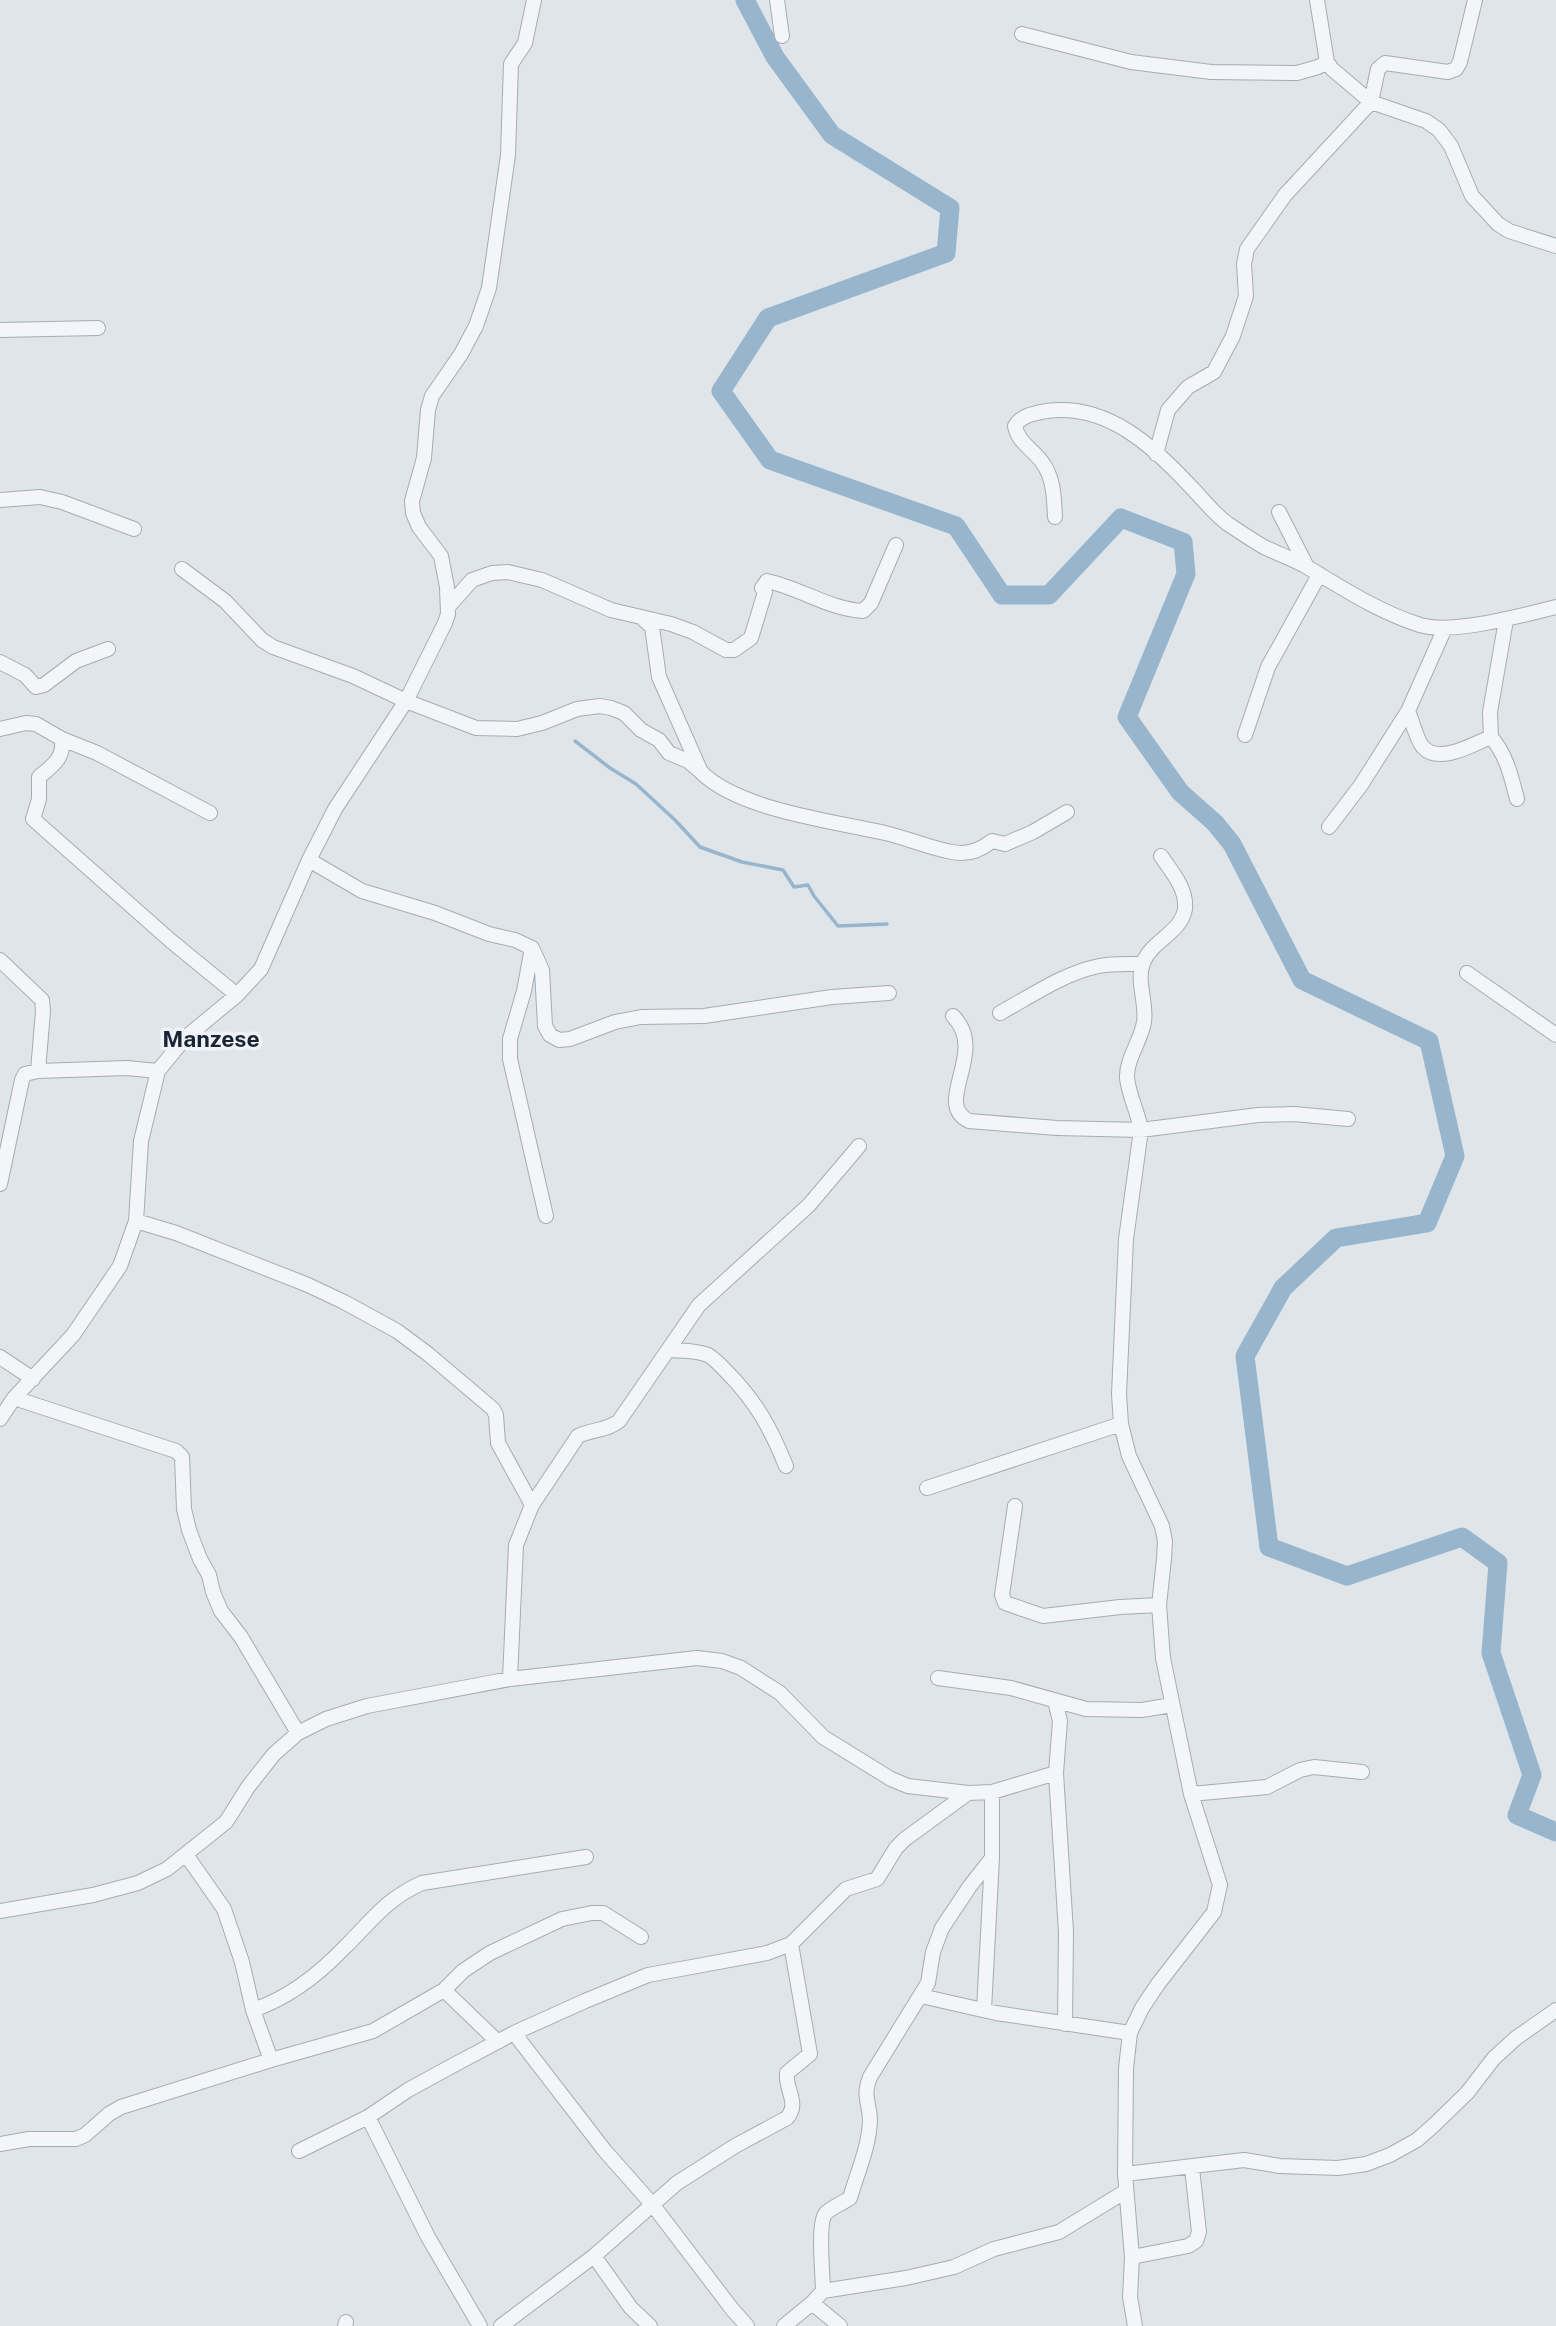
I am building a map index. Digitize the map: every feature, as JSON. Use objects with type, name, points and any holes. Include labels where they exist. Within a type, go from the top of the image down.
[{"type":"street","points":[[0,1419],[14,1398],[73,1335],[120,1266],[136,1221],[141,1142],[158,1071],[185,1038],[237,995],[261,968],[335,809],[406,701],[445,623],[448,614],[447,587],[441,556],[419,527],[413,513],[412,500],[425,458],[428,410],[432,396],[461,354],[476,326],[489,288],[508,155],[511,64],[524,43],[534,0]]},
{"type":"street","points":[[777,0],[782,36]]},
{"type":"street","points":[[1317,0],[1327,62],[1371,102],[1426,121],[1439,130],[1451,146],[1472,196],[1487,214],[1509,231],[1556,246]]},
{"type":"street","points":[[1156,454],[1168,410],[1188,387],[1214,372],[1233,336],[1246,296],[1244,264],[1247,248],[1285,195],[1371,102],[1378,69],[1385,63],[1448,72],[1456,69],[1475,0]]},
{"type":"street","points":[[1022,34],[1131,62],[1211,72],[1297,73],[1327,62]]},
{"type":"street","points":[[0,330],[98,328]]},
{"type":"street","points":[[1055,517],[1054,490],[1049,474],[1042,461],[1021,440],[1016,431],[1018,420],[1057,410],[1090,412],[1113,421],[1156,454],[1224,521],[1266,548],[1395,616],[1424,626],[1445,628],[1506,620],[1556,607]]},
{"type":"street","points":[[0,500],[40,497],[134,529]]},
{"type":"street","points":[[1279,512],[1313,571]]},
{"type":"street","points":[[447,607],[472,580],[492,573],[508,572],[542,580],[611,610],[671,624],[693,632],[726,650],[734,650],[751,638],[765,592],[762,588],[767,581],[848,610],[863,611],[871,603],[896,545]]},
{"type":"street","points":[[182,569],[225,601],[262,640],[273,647],[353,676],[406,701],[476,728],[517,729],[542,723],[577,709],[600,706],[611,708],[624,713],[641,730],[659,740],[669,752],[688,761],[709,779],[729,790],[771,807],[884,833],[954,853],[981,850],[992,841],[1005,844],[1033,832],[1067,812]]},
{"type":"street","points":[[1245,735],[1268,667],[1313,571]]},
{"type":"street","points":[[640,616],[652,627],[659,677],[701,772]]},
{"type":"street","points":[[1506,620],[1490,712],[1491,737],[1502,749],[1507,760],[1517,799]]},
{"type":"street","points":[[1329,827],[1361,785],[1408,711],[1445,628]]},
{"type":"street","points":[[0,662],[25,675],[36,687],[44,685],[76,661],[108,649]]},
{"type":"street","points":[[1408,711],[1422,746],[1431,753],[1443,755],[1491,737]]},
{"type":"street","points":[[0,729],[26,723],[36,724],[210,813]]},
{"type":"street","points":[[62,739],[63,750],[59,760],[39,777],[39,799],[33,819],[171,941],[237,995]]},
{"type":"street","points":[[1135,2326],[1130,2297],[1132,2258],[1125,2174],[1126,2068],[1130,2033],[1142,2008],[1214,1912],[1220,1885],[1191,1794],[1163,1658],[1158,1605],[1165,1541],[1161,1526],[1129,1456],[1121,1424],[1119,1394],[1126,1239],[1141,1130],[1139,1113],[1127,1077],[1128,1066],[1144,1022],[1142,964],[1180,922],[1184,911],[1182,890],[1161,856]]},
{"type":"street","points":[[309,860],[362,891],[435,913],[532,948],[542,970],[545,1027],[550,1035],[559,1040],[570,1039],[615,1022],[641,1017],[704,1016],[793,1001],[889,993]]},
{"type":"street","points":[[532,948],[524,991],[510,1039],[510,1059],[546,1216]]},
{"type":"street","points":[[0,960],[42,1000],[38,1071]]},
{"type":"street","points":[[1000,1013],[1056,982],[1096,966],[1142,964]]},
{"type":"street","points":[[1467,973],[1556,1035]]},
{"type":"street","points":[[953,1016],[963,1026],[965,1036],[965,1058],[956,1096],[956,1110],[961,1117],[969,1121],[1057,1128],[1141,1130],[1258,1115],[1294,1114],[1349,1119]]},
{"type":"street","points":[[0,1184],[25,1074],[38,1071],[127,1068],[158,1071]]},
{"type":"street","points":[[510,1679],[516,1545],[532,1505],[578,1436],[588,1431],[611,1427],[619,1421],[699,1305],[808,1205],[859,1146]]},
{"type":"street","points":[[136,1221],[176,1233],[308,1285],[397,1331],[493,1409],[498,1443],[532,1505]]},
{"type":"street","points":[[669,1350],[710,1356],[726,1371],[760,1410],[786,1466]]},
{"type":"street","points":[[0,1357],[33,1379]]},
{"type":"street","points":[[14,1398],[176,1451],[182,1457],[184,1509],[189,1530],[209,1575],[213,1592],[221,1611],[241,1637],[298,1733]]},
{"type":"street","points":[[927,1488],[1121,1424]]},
{"type":"street","points":[[1015,1506],[1002,1595],[1005,1603],[1043,1616],[1158,1605]]},
{"type":"street","points":[[0,1911],[93,1895],[138,1883],[167,1869],[187,1856],[226,1822],[274,1754],[298,1733],[326,1719],[367,1706],[510,1679],[697,1658],[722,1661],[741,1668],[780,1693],[823,1737],[861,1758],[891,1779],[908,1786],[968,1793],[992,1792],[1056,1773]]},
{"type":"street","points":[[938,1678],[1011,1688],[1086,1709],[1142,1710],[1172,1705]]},
{"type":"street","points":[[1055,1701],[1060,1721],[1056,1773],[1066,1932],[1065,2024]]},
{"type":"street","points":[[1191,1794],[1267,1787],[1300,1769],[1314,1767],[1362,1772]]},
{"type":"street","points":[[984,2010],[992,1858],[992,1792]]},
{"type":"street","points":[[299,2151],[368,2117],[408,2090],[514,2033],[648,1975],[767,1953],[791,1944],[846,1889],[877,1879],[896,1848],[905,1839],[968,1793]]},
{"type":"street","points":[[187,1856],[224,1909],[242,1962],[253,2010],[271,2060]]},
{"type":"street","points":[[253,2010],[277,2002],[312,1978],[401,1892],[422,1883],[586,1857]]},
{"type":"street","points":[[823,2291],[823,2216],[850,2198],[869,2132],[866,2088],[870,2077],[928,1983],[933,1952],[943,1928],[992,1858]]},
{"type":"street","points":[[0,2144],[29,2139],[76,2139],[121,2107],[373,2031],[444,1990],[463,1972],[490,1953],[562,1919],[603,1913],[641,1937]]},
{"type":"street","points":[[500,2326],[594,2256],[677,2183],[787,2118],[792,2112],[793,2102],[787,2084],[787,2073],[810,2054],[791,1944]]},
{"type":"street","points":[[444,1990],[498,2042]]},
{"type":"street","points":[[921,1996],[984,2010],[1130,2033]]},
{"type":"street","points":[[1125,2174],[1244,2160],[1280,2166],[1338,2168],[1366,2164],[1390,2155],[1417,2140],[1467,2093],[1494,2058],[1516,2038],[1556,2010]]},
{"type":"street","points":[[514,2033],[605,2151],[652,2204],[747,2326]]},
{"type":"street","points":[[368,2117],[428,2237],[480,2326]]},
{"type":"street","points":[[1132,2258],[1188,2246],[1196,2241],[1199,2232],[1192,2168]]},
{"type":"street","points":[[784,2326],[823,2291],[906,2278],[954,2267],[994,2249],[1059,2232],[1126,2191]]},
{"type":"street","points":[[594,2256],[631,2308],[650,2326]]},
{"type":"street","points":[[812,2303],[840,2326]]},
{"type":"waterway","points":[[745,0],[775,57],[832,135],[950,208],[946,253],[768,318],[721,391],[770,460],[956,526],[1002,595],[1049,595],[1121,518],[1183,542],[1186,574],[1127,717],[1180,792],[1215,823],[1232,844],[1302,980],[1429,1041],[1455,1156],[1427,1223],[1336,1238],[1283,1288],[1245,1356],[1269,1547],[1347,1576],[1462,1537],[1498,1563],[1491,1653],[1532,1775],[1517,1815],[1556,1832]]},
{"type":"waterway","points":[[575,741],[636,784],[700,847],[742,862],[783,870],[794,887],[808,885],[838,926],[887,924]]},
{"type":"district","name":"Manzese","points":[[211,1039]]}]
